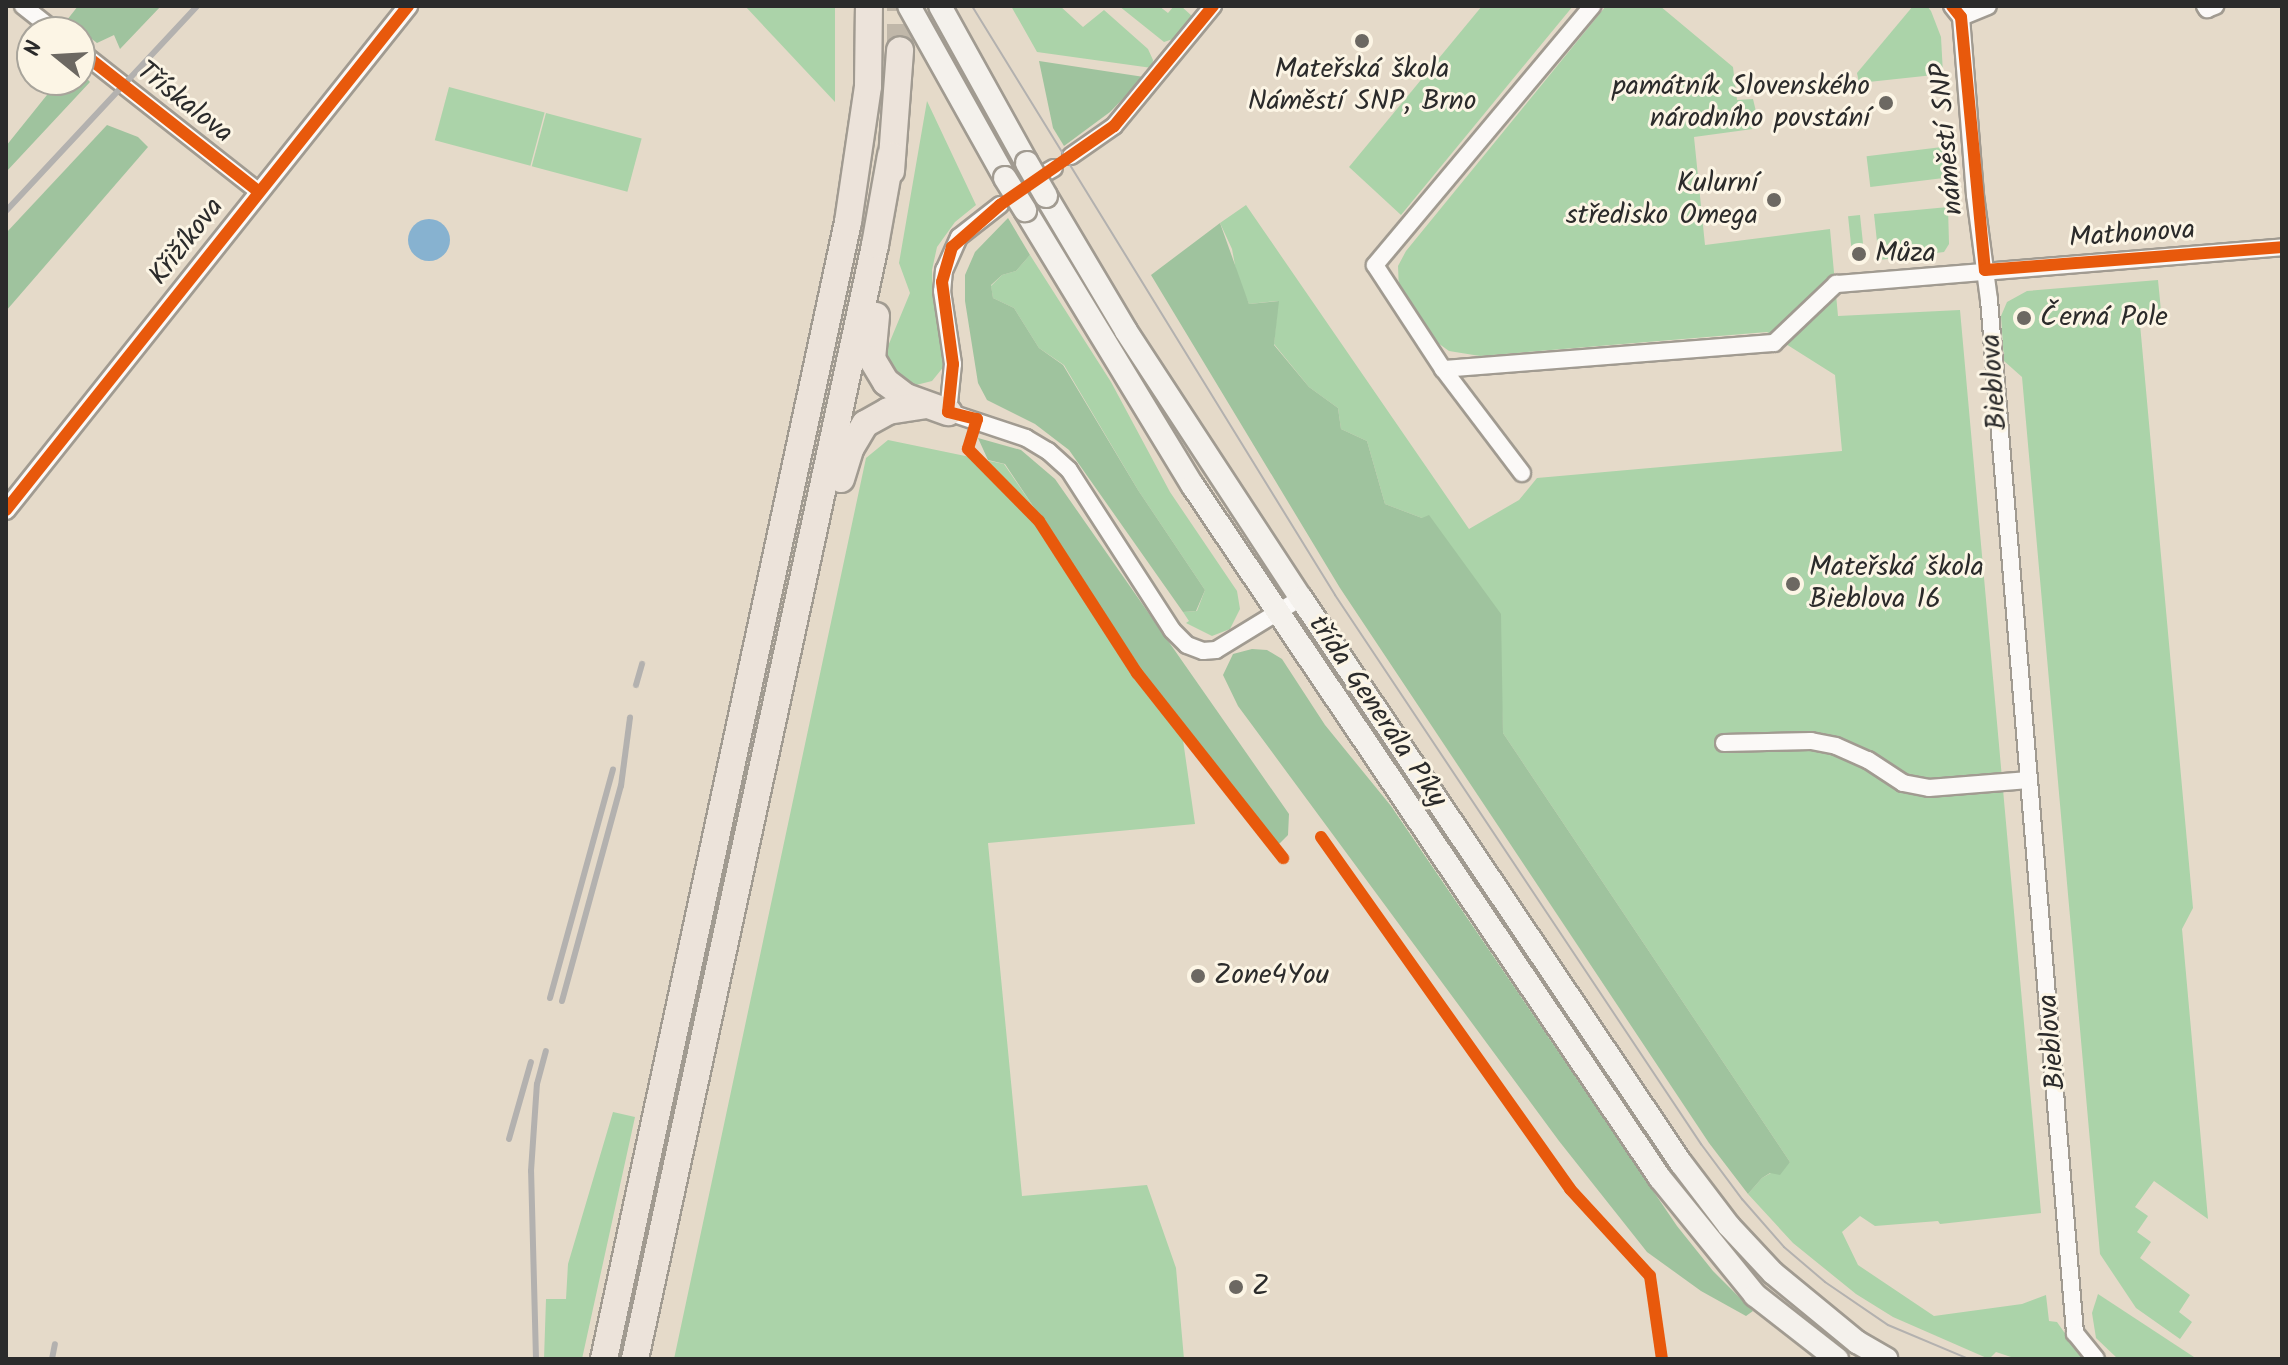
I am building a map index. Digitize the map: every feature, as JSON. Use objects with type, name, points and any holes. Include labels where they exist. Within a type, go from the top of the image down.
[{"type":"highway","points":[[604,1359],[848,222],[868,86],[869,6]]},
{"type":"highway","points":[[900,50],[891,155],[890,249],[872,335],[872,359],[893,389],[936,408]]},
{"type":"highway","points":[[636,1354],[891,155]]},
{"type":"highway","points":[[794,619],[828,539],[843,471],[857,436],[878,415],[936,408]]},
{"type":"main road","name":"třída Generála Píky","points":[[909,6],[1005,178],[1133,392],[1660,1178],[1755,1295],[1837,1359]]},
{"type":"main road","name":"třída Generála Píky","points":[[940,6],[1043,168],[1046,196],[1126,331],[1301,598],[1663,1137],[1750,1251],[1814,1310],[1857,1342],[1887,1359]]},
{"type":"street","name":"Křižíkova","points":[[6,510],[408,6]]},
{"type":"street","points":[[1071,156],[1114,126],[1213,6]]},
{"type":"street","points":[[1522,473],[1443,369],[1375,265],[1592,6]]},
{"type":"street","points":[[1956,12],[1988,6]]},
{"type":"street","points":[[2205,6],[2207,9],[2215,6]]},
{"type":"street","name":"náměstí SNP","points":[[1956,12],[1985,270]]},
{"type":"street","name":"Třískalova","points":[[96,64],[258,191]]},
{"type":"street","points":[[1000,205],[959,237],[944,270],[942,291],[953,364],[936,408],[1026,438],[1048,451],[1069,470],[1172,630],[1187,645],[1203,651],[1216,650],[1301,598]]},
{"type":"street","name":"Mathonova","points":[[1985,270],[2282,247]]},
{"type":"street","points":[[1443,369],[1774,343],[1836,284],[1985,270]]},
{"type":"street","name":"Bieblova","points":[[1985,270],[2072,1304],[2075,1333],[2096,1359]]},
{"type":"street","points":[[1724,743],[1811,741],[1836,746],[1868,760],[1903,783],[1929,788],[2029,780]]},
{"type":"green space","points":[[78,6],[161,6],[120,49],[114,35],[96,42],[96,16],[70,16]]},
{"type":"green space","points":[[745,6],[835,6],[835,102]]},
{"type":"green space","points":[[1011,6],[1060,6],[1083,27],[1104,10],[1148,49],[1153,60],[1152,68],[1037,52]]},
{"type":"green space","points":[[1119,6],[1159,6],[1168,13],[1174,6],[1181,6],[1193,17],[1176,38],[1164,42]]},
{"type":"green space","points":[[1482,6],[1573,6],[1401,215],[1349,167]]},
{"type":"green space","points":[[1606,6],[1660,6],[1733,67],[1737,100],[1753,99],[1760,128],[1694,137],[1705,245],[1830,229],[1838,316],[1960,310],[2041,1213],[1940,1224],[1938,1221],[1875,1226],[1860,1216],[1842,1232],[1858,1265],[1934,1316],[2022,1304],[2046,1295],[2049,1321],[2057,1322],[2083,1359],[2017,1359],[1996,1352],[1989,1359],[1893,1317],[1856,1294],[1793,1243],[1748,1194],[1762,1178],[1790,1162],[1503,733],[1502,708],[1422,518],[1385,504],[1367,441],[1341,429],[1338,408],[1309,387],[1274,344],[1278,301],[1249,304],[1237,276],[1232,249],[1220,223],[1246,205],[1469,529],[1519,500],[1537,478],[1842,451],[1835,375],[1767,332],[1480,356],[1449,351],[1431,338],[1399,290],[1398,266],[1406,251]]},
{"type":"green space","points":[[1913,6],[1927,6],[1931,11],[1941,37],[1943,74],[1859,83],[1857,73]]},
{"type":"green space","points":[[1039,61],[1144,77],[1110,112],[1064,146],[1053,128]]},
{"type":"green space","points":[[449,87],[545,113],[530,166],[435,140]]},
{"type":"green space","points":[[46,96],[77,96],[6,172],[6,146]]},
{"type":"green space","points":[[927,101],[976,205],[955,222],[937,247],[932,270],[933,300],[945,365],[932,381],[912,386],[892,373],[886,351],[910,293],[899,263]]},
{"type":"green space","points":[[546,113],[642,139],[627,192],[532,166]]},
{"type":"green space","points":[[107,125],[138,137],[148,147],[6,311],[6,233]]},
{"type":"green space","points":[[1942,147],[1946,178],[1870,187],[1867,156]]},
{"type":"green space","points":[[1948,207],[1949,244],[1944,252],[1879,260],[1874,214]]},
{"type":"green space","points":[[1860,215],[1865,259],[1853,260],[1848,216]]},
{"type":"green space","points":[[1008,218],[1030,255],[1016,271],[1002,275],[991,285],[993,298],[1014,308],[1039,348],[1063,365],[1138,490],[1205,590],[1196,611],[1183,612],[1069,450],[1035,424],[987,400],[978,383],[965,301],[965,275],[975,252]]},
{"type":"green space","points":[[1220,223],[1249,304],[1279,301],[1274,345],[1309,387],[1338,408],[1341,429],[1367,441],[1385,504],[1422,518],[1429,515],[1501,614],[1503,733],[1790,1162],[1780,1175],[1770,1173],[1748,1194],[1709,1143],[1340,588],[1151,275]]},
{"type":"green space","points":[[1030,255],[1111,382],[1170,492],[1237,591],[1240,609],[1230,629],[1212,636],[1186,623],[1189,621],[1183,612],[1197,611],[1205,590],[1138,490],[1064,365],[1039,348],[1014,308],[993,298],[991,286],[1002,275],[1016,271]]},
{"type":"green space","points":[[2158,280],[2162,321],[2140,324],[2193,908],[2182,929],[2208,1219],[2154,1181],[2135,1207],[2148,1216],[2137,1232],[2151,1242],[2140,1258],[2190,1295],[2179,1312],[2192,1322],[2180,1339],[2136,1308],[2100,1254],[2022,377],[2004,361],[2001,316],[2007,302],[2027,291]]},
{"type":"green space","points":[[978,438],[1021,450],[1055,479],[1289,814],[1288,835],[1277,846],[1169,710],[1005,464],[988,460]]},
{"type":"green space","points":[[888,440],[1004,464],[1189,734],[1183,740],[1195,824],[988,843],[1022,1196],[1147,1185],[1176,1268],[1184,1359],[674,1359],[866,458]]},
{"type":"green space","points":[[1252,649],[1267,650],[1282,659],[1325,725],[1391,806],[1677,1226],[1713,1271],[1753,1311],[1746,1316],[1701,1291],[1647,1252],[1559,1141],[1238,706],[1223,675],[1233,654]]},
{"type":"green space","points":[[613,1112],[635,1117],[582,1359],[544,1359],[546,1299],[566,1299],[568,1264]]},
{"type":"green space","points":[[2098,1294],[2197,1359],[2118,1359],[2096,1338],[2092,1313]]},
{"type":"water","points":[[429,219],[444,225],[450,240],[444,255],[429,261],[414,255],[408,240],[414,225]]},
{"type":"tunnel","points":[[900,6],[900,50]]},
{"type":"tram line","points":[[972,6],[1335,595],[1701,1144],[1742,1199],[1784,1247],[1825,1282],[1888,1325],[1969,1359]]},
{"type":"railway","points":[[6,211],[197,6]]},
{"type":"railway","points":[[636,685],[642,664]]},
{"type":"railway","points":[[562,1001],[621,786],[630,718]]},
{"type":"railway","points":[[550,998],[613,770]]},
{"type":"railway","points":[[536,1359],[531,1171],[537,1084],[546,1051]]},
{"type":"railway","points":[[509,1139],[531,1062]]},
{"type":"railway","points":[[52,1359],[55,1344]]},
{"type":"cycle path","points":[[6,510],[408,6]]},
{"type":"cycle path","points":[[1213,6],[1114,126],[1000,205],[952,247],[942,282],[953,364],[948,412],[977,419],[968,449],[1039,521],[1137,673],[1283,858]]},
{"type":"cycle path","points":[[1952,6],[1961,17],[1985,270],[2282,247]]},
{"type":"cycle path","points":[[96,64],[258,191]]},
{"type":"cycle path","points":[[1321,837],[1570,1189],[1650,1276],[1662,1359]]},
{"type":"place","name":"Mateřská škola Náměstí SNP, Brno","points":[[1362,41]]},
{"type":"place","name":"památník Slovenského národního povstání","points":[[1886,103]]},
{"type":"place","name":"Kulurní středisko Omega","points":[[1774,200]]},
{"type":"place","name":"Můza","points":[[1859,254]]},
{"type":"place","name":"Černá Pole","points":[[2024,318]]},
{"type":"place","name":"Mateřská škola Bieblova 16","points":[[1793,584]]},
{"type":"place","name":"Zone4You","points":[[1198,976]]},
{"type":"place","name":"Z","points":[[1236,1287]]}]
